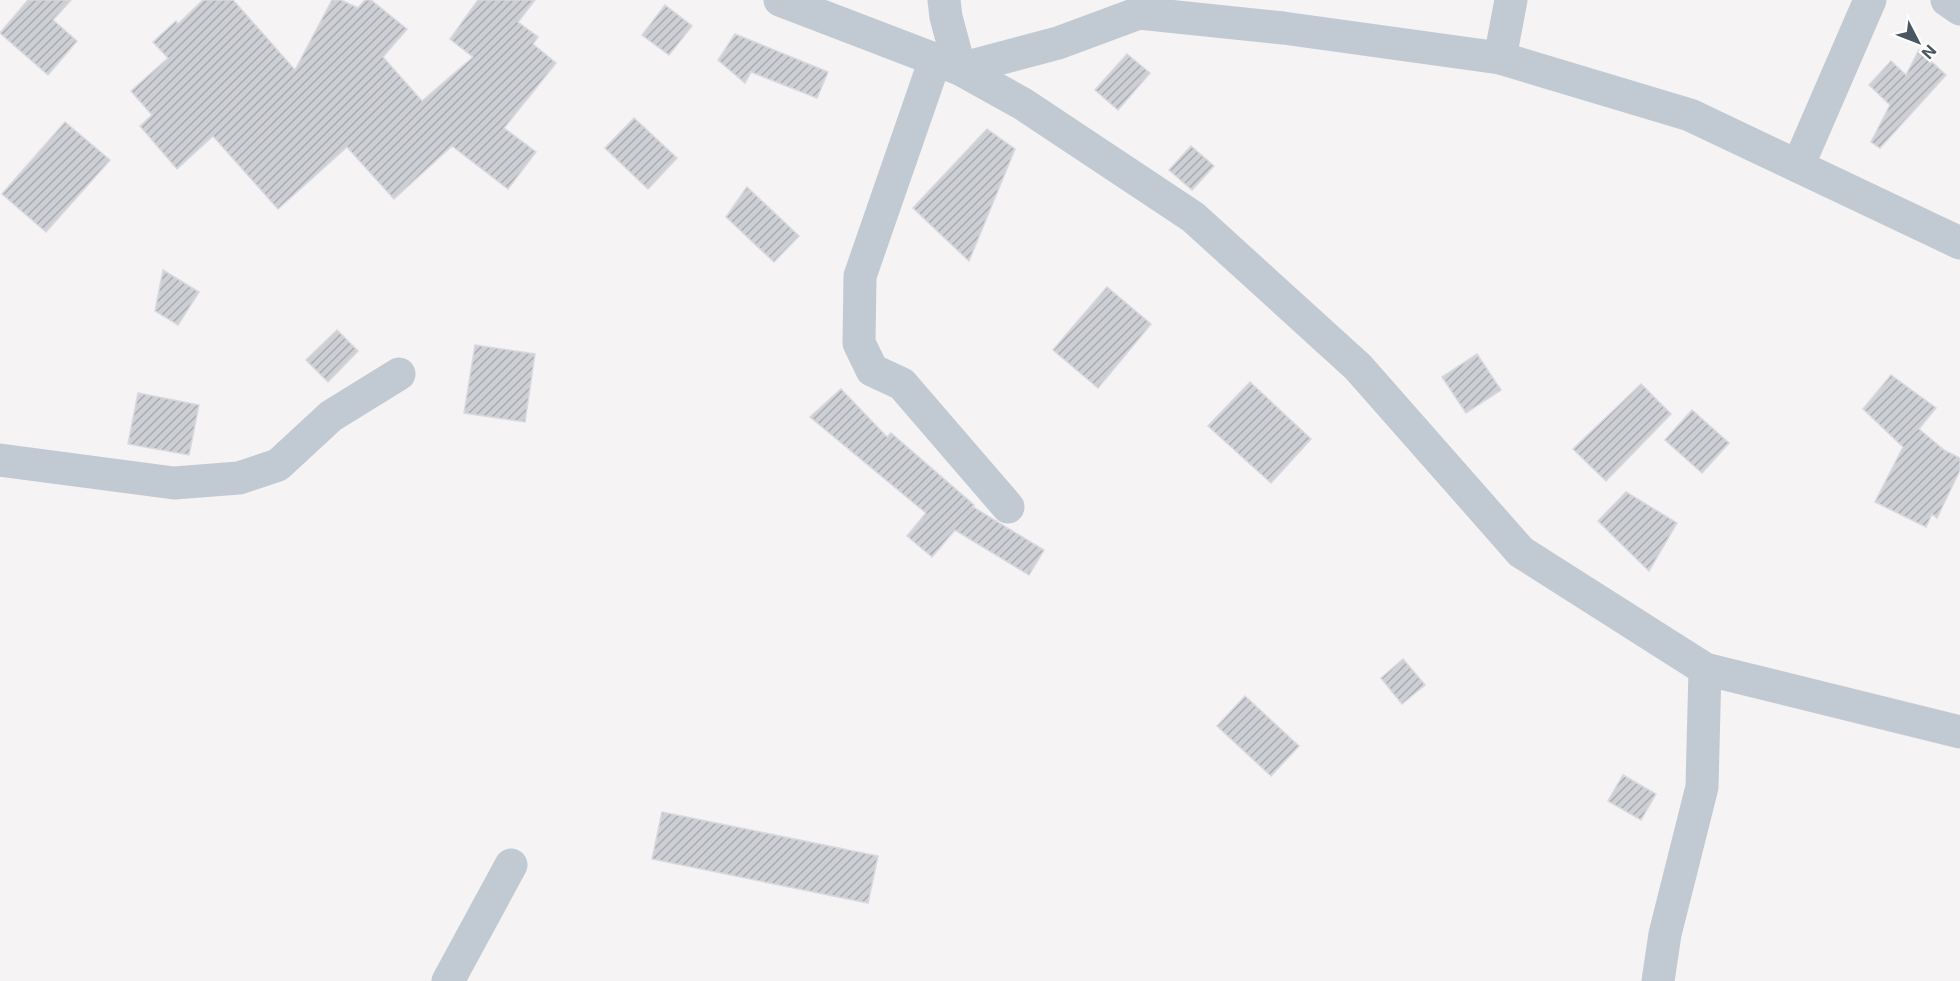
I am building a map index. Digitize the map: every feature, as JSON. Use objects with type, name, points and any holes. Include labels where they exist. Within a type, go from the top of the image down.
[{"type":"street","points":[[780,0],[947,65],[1023,104],[1193,217],[1358,367],[1521,552],[1705,669],[1960,732]]},
{"type":"street","points":[[944,0],[947,65],[860,276],[860,344],[872,369],[902,384],[1008,507]]},
{"type":"street","points":[[1500,58],[1511,0]]},
{"type":"street","points":[[1798,166],[1870,0]]},
{"type":"street","points":[[1947,0],[1960,9]]},
{"type":"street","points":[[947,65],[1058,43],[1139,13],[1283,28],[1500,58],[1690,115],[1960,243]]},
{"type":"street","points":[[0,460],[174,483],[238,478],[278,465],[331,416],[399,374]]},
{"type":"street","points":[[1658,981],[1665,933],[1702,787],[1705,669]]},
{"type":"street","points":[[448,981],[511,865]]},
{"type":"building","points":[[28,0],[71,0],[53,20],[77,41],[48,75],[0,33]]},
{"type":"building","points":[[203,0],[233,0],[295,70],[332,0],[341,0],[358,8],[365,0],[371,0],[407,29],[383,57],[422,101],[473,57],[450,39],[478,0],[535,0],[518,22],[538,37],[533,44],[556,63],[504,128],[536,152],[508,189],[452,146],[394,199],[347,147],[278,209],[213,136],[177,169],[140,126],[152,115],[131,91],[168,58],[153,42],[176,21],[178,24]]},
{"type":"building","points":[[665,5],[692,26],[669,55],[642,35]]},
{"type":"building","points":[[735,34],[828,72],[817,98],[751,72],[745,83],[718,60]]},
{"type":"building","points":[[1919,50],[1946,75],[1880,148],[1871,142],[1890,105],[1869,85],[1891,61],[1906,75]]},
{"type":"building","points":[[1127,54],[1150,73],[1118,110],[1095,90]]},
{"type":"building","points":[[634,118],[677,158],[648,189],[605,148]]},
{"type":"building","points":[[65,122],[110,160],[46,232],[2,194]]},
{"type":"building","points":[[987,129],[1015,149],[969,261],[913,208]]},
{"type":"building","points":[[1191,146],[1214,166],[1192,190],[1169,170]]},
{"type":"building","points":[[747,187],[799,236],[774,262],[726,217]]},
{"type":"building","points":[[163,270],[199,292],[178,325],[155,311]]},
{"type":"building","points":[[1107,287],[1151,324],[1098,388],[1053,350]]},
{"type":"building","points":[[337,330],[358,351],[328,382],[306,360]]},
{"type":"building","points":[[475,345],[535,354],[525,422],[464,413]]},
{"type":"building","points":[[1477,354],[1501,390],[1466,413],[1442,377]]},
{"type":"building","points":[[1891,375],[1936,408],[1919,429],[1944,450],[1960,458],[1960,470],[1937,518],[1932,514],[1926,527],[1875,502],[1903,447],[1863,409]]},
{"type":"building","points":[[1250,382],[1311,439],[1271,483],[1208,426]]},
{"type":"building","points":[[1641,384],[1671,414],[1606,481],[1573,449]]},
{"type":"building","points":[[841,389],[887,437],[891,433],[974,505],[973,507],[1044,550],[1029,575],[955,530],[932,557],[907,536],[926,513],[810,417]]},
{"type":"building","points":[[138,393],[199,405],[189,455],[128,444]]},
{"type":"building","points":[[1692,410],[1729,443],[1702,473],[1665,440]]},
{"type":"building","points":[[1626,492],[1677,523],[1649,571],[1598,521]]},
{"type":"building","points":[[1403,659],[1425,685],[1402,704],[1381,678]]},
{"type":"building","points":[[1245,696],[1299,746],[1271,776],[1217,726]]},
{"type":"building","points":[[1623,775],[1656,794],[1641,820],[1608,801]]},
{"type":"building","points":[[662,812],[878,856],[868,903],[652,859]]}]
